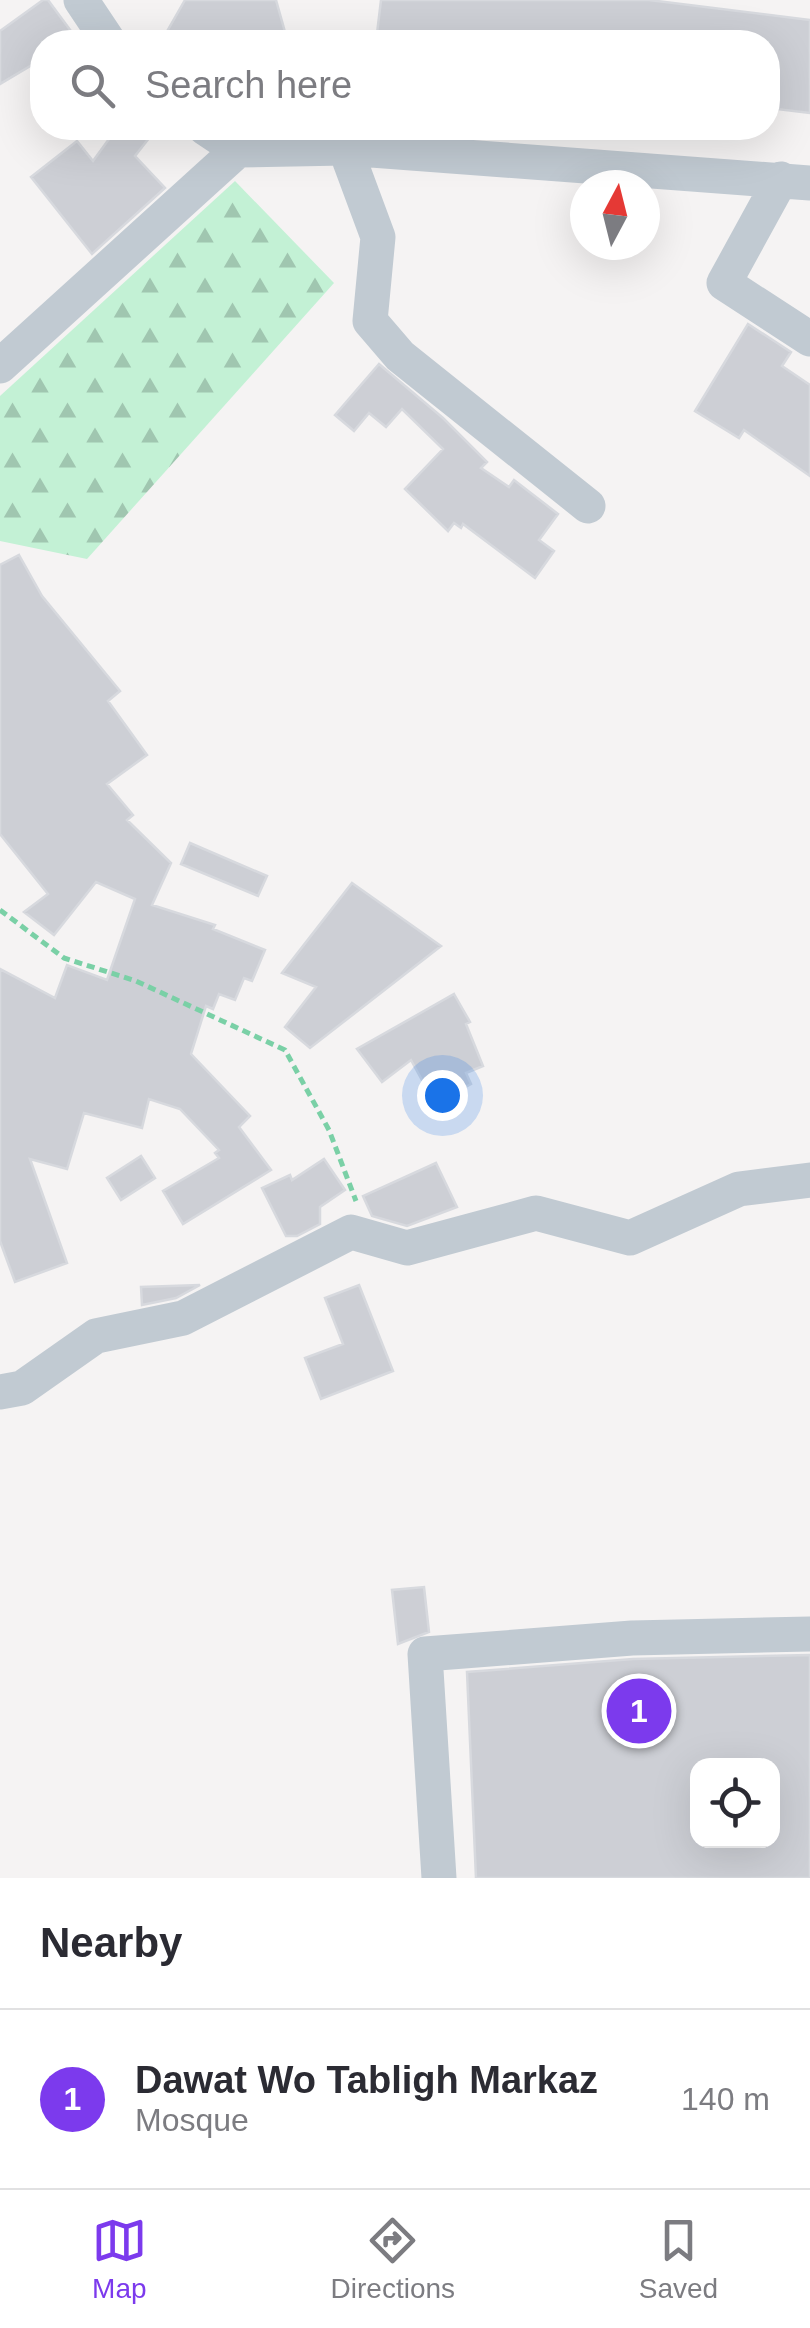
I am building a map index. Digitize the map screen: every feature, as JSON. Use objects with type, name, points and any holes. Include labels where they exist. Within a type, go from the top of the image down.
[{"type":"street","points":[[82,0],[101,30]]},
{"type":"street","points":[[223,140],[238,150],[345,148],[796,181]]},
{"type":"street","points":[[345,148],[378,237],[370,322],[400,356],[588,506]]},
{"type":"street","points":[[0,366],[238,150]]},
{"type":"street","points":[[796,181],[724,283],[810,338]]},
{"type":"street","points":[[0,1392],[22,1388],[96,1336],[183,1318],[351,1232],[408,1248],[536,1213],[630,1238],[739,1189],[810,1180]]},
{"type":"street","points":[[438,1878],[425,1654],[632,1638],[810,1634]]},
{"type":"path","points":[[0,910],[64,958],[136,981],[286,1050],[329,1130],[370,1237]]},
{"type":"green space","points":[[235,181],[334,283],[87,559],[0,541],[0,396]]},
{"type":"building","points":[[43,0],[48,0],[70,30],[30,30],[30,66],[0,84],[0,31]]},
{"type":"building","points":[[185,0],[276,0],[284,30],[168,30]]},
{"type":"building","points":[[381,0],[649,0],[810,20],[810,113],[780,109],[780,30],[377,30]]},
{"type":"building","points":[[108,140],[148,140],[135,156],[165,188],[92,254],[31,177],[77,141],[93,161]]},
{"type":"building","points":[[748,324],[791,352],[782,366],[810,385],[810,476],[744,430],[739,438],[695,411]]},
{"type":"building","points":[[379,364],[443,418],[487,462],[481,468],[509,487],[514,480],[558,514],[539,540],[554,551],[535,578],[463,524],[461,528],[454,523],[448,531],[405,489],[443,449],[402,409],[386,427],[369,413],[354,431],[335,415]]},
{"type":"building","points":[[19,555],[42,596],[120,691],[108,701],[147,755],[107,784],[133,815],[127,820],[171,863],[152,905],[215,925],[213,929],[265,950],[252,981],[244,978],[235,1000],[219,994],[213,1009],[206,1006],[191,1054],[250,1116],[239,1127],[271,1170],[183,1224],[163,1191],[219,1158],[215,1153],[219,1150],[180,1109],[149,1099],[142,1128],[84,1113],[67,1169],[30,1159],[67,1263],[15,1282],[0,1241],[0,969],[55,998],[67,965],[107,980],[135,899],[96,882],[54,935],[24,912],[48,894],[0,834],[0,565]]},
{"type":"building","points":[[190,843],[267,876],[258,896],[181,864]]},
{"type":"building","points":[[352,883],[441,946],[310,1048],[285,1027],[316,987],[282,973]]},
{"type":"building","points":[[454,994],[470,1022],[466,1024],[483,1066],[466,1073],[471,1084],[435,1104],[411,1060],[382,1082],[357,1049]]},
{"type":"building","points":[[141,1156],[155,1178],[121,1200],[107,1178]]},
{"type":"building","points":[[324,1159],[345,1190],[320,1207],[320,1224],[297,1236],[286,1236],[262,1188],[290,1175],[292,1180]]},
{"type":"building","points":[[436,1163],[457,1207],[407,1226],[372,1216],[363,1196]]},
{"type":"building","points":[[200,1285],[176,1298],[142,1305],[141,1287]]},
{"type":"building","points":[[359,1285],[393,1371],[321,1399],[305,1358],[343,1344],[325,1298]]},
{"type":"building","points":[[424,1587],[429,1632],[398,1644],[392,1590]]},
{"type":"building","points":[[810,1655],[810,1878],[476,1878],[467,1672],[633,1659]]},
{"type":"place","name":"Dawat Wo Tabligh Markaz","points":[[639,1711]]}]
